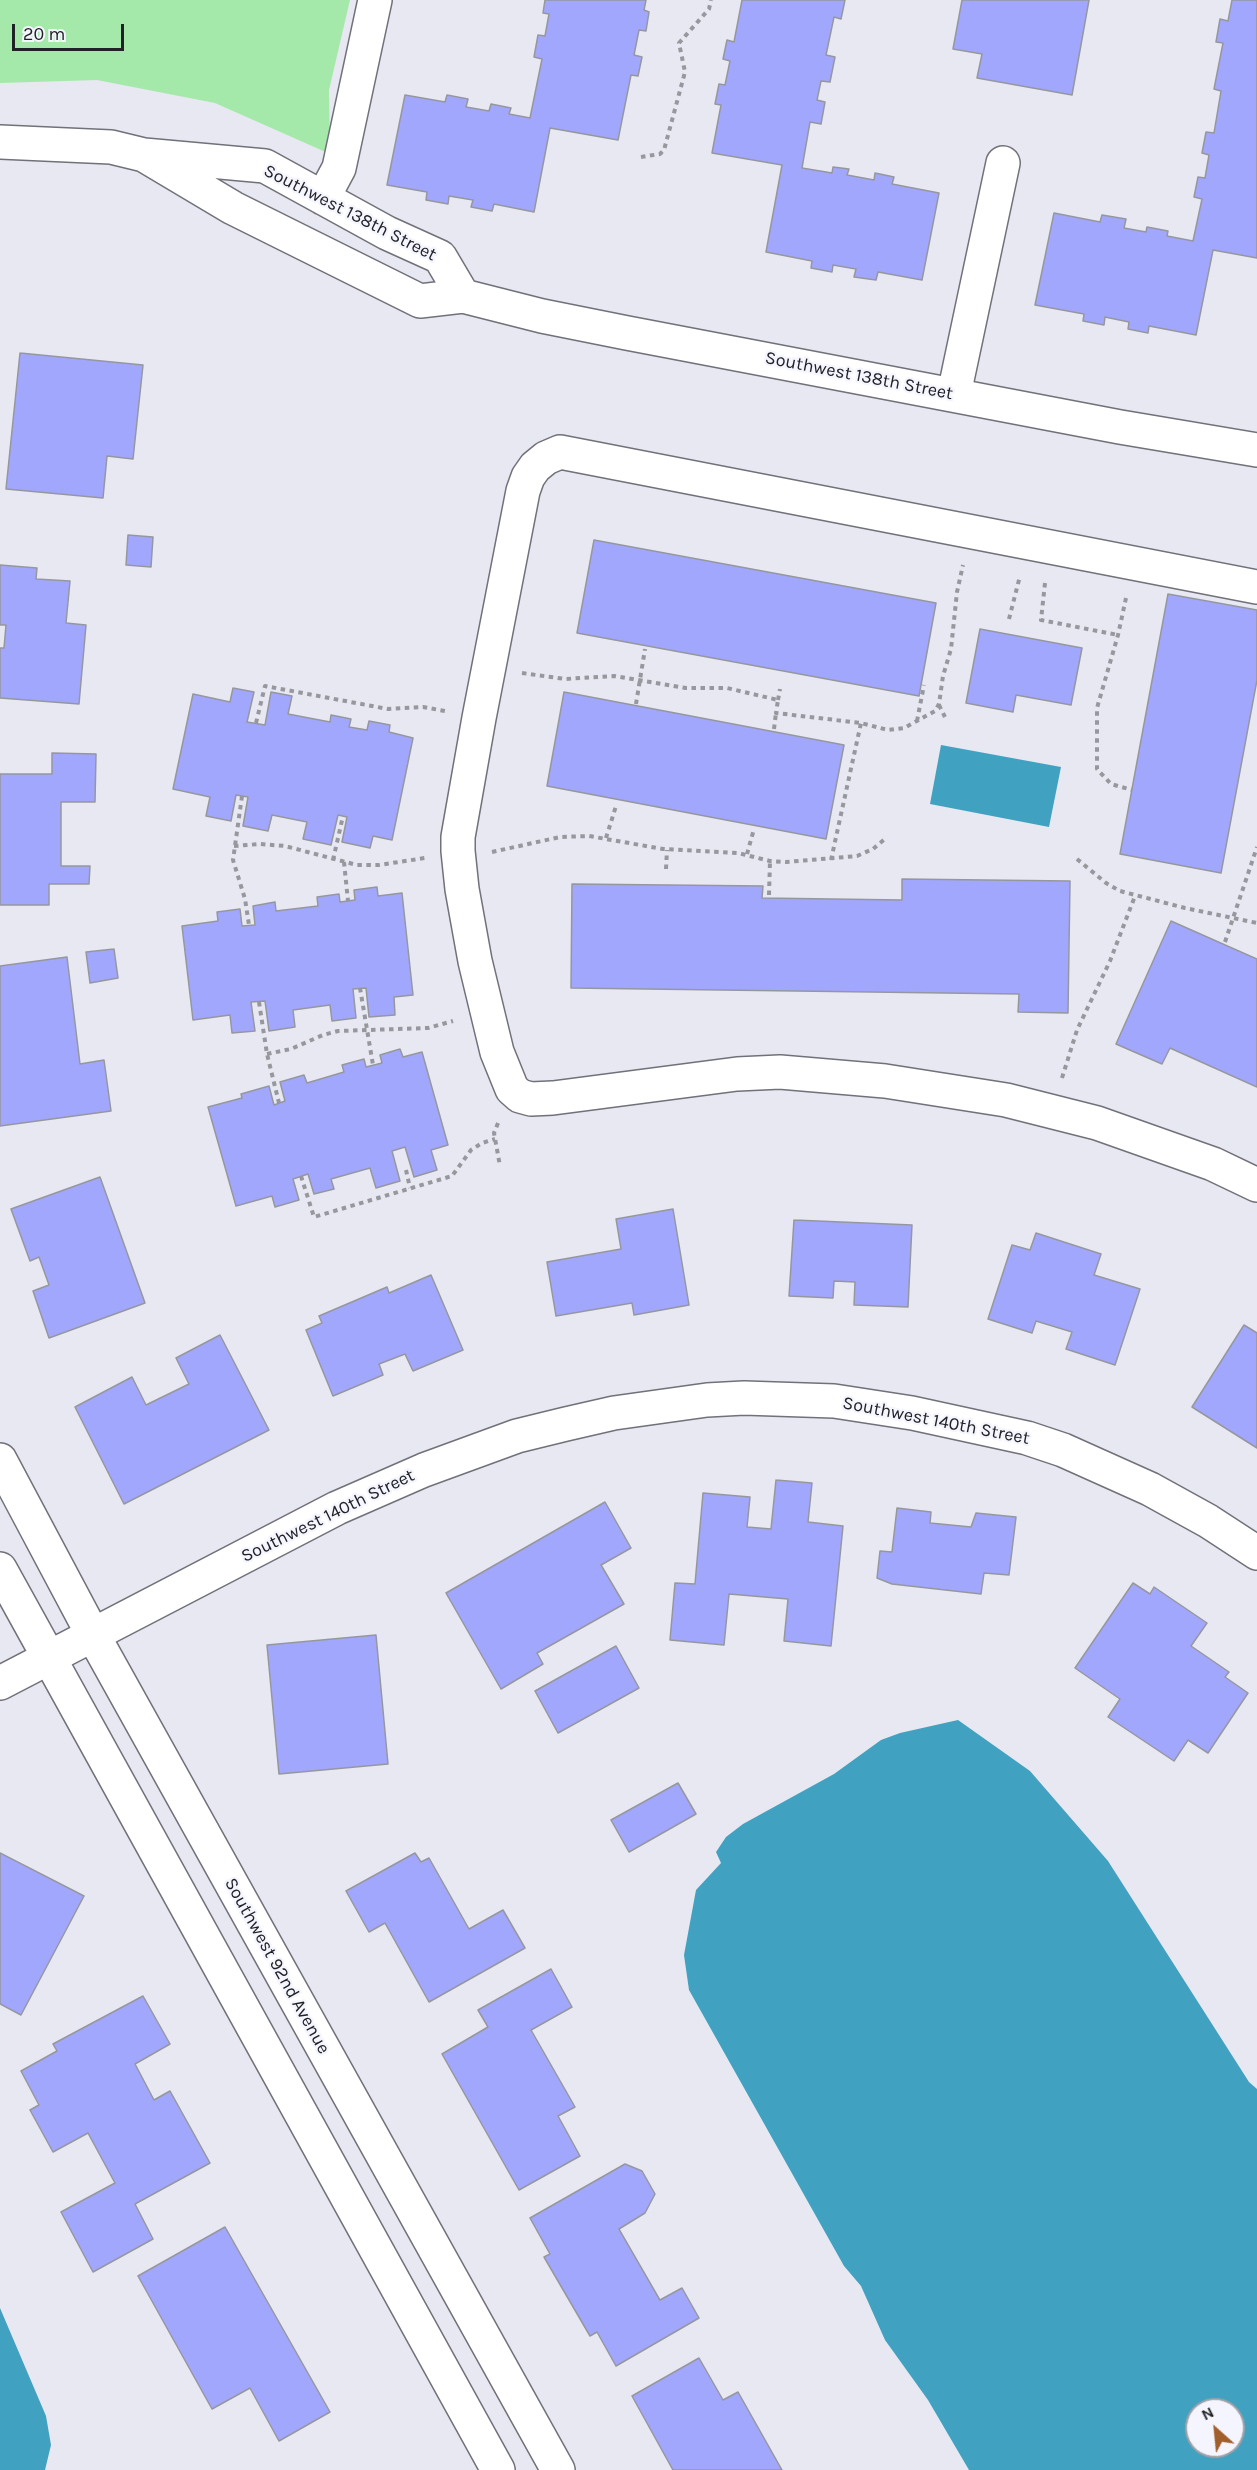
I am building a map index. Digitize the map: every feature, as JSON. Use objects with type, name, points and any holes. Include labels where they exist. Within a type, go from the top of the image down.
[{"type":"street","points":[[326,254],[336,205],[339,168],[375,0]]},
{"type":"street","name":"Southwest 138th Street","points":[[0,142],[111,147],[144,155],[265,166],[387,233],[440,257],[463,296]]},
{"type":"street","name":"Southwest 138th Street","points":[[144,155],[234,207],[420,301],[463,296],[594,327],[1120,427],[1257,450]]},
{"type":"street","points":[[954,394],[1003,163]]},
{"type":"street","points":[[1257,587],[560,452],[546,458],[535,467],[523,491],[460,822],[458,851],[473,950],[490,1022],[504,1072],[512,1089],[520,1096],[531,1099],[553,1098],[737,1074],[780,1072],[885,1081],[1006,1100],[1097,1123],[1213,1164],[1257,1185]]},
{"type":"street","name":"Southwest 140th Street","points":[[0,1683],[48,1656],[93,1635],[337,1508],[424,1470],[517,1436],[614,1413],[707,1400],[777,1398],[834,1401],[912,1413],[1028,1438],[1063,1450],[1142,1485],[1199,1516],[1257,1553]]},
{"type":"street","name":"Southwest 92nd Avenue","points":[[0,1460],[93,1635],[558,2470]]},
{"type":"street","points":[[0,1569],[498,2470]]},
{"type":"path","points":[[641,158],[660,154],[664,150],[685,72],[679,43],[709,9],[711,0]]},
{"type":"path","points":[[776,713],[861,723],[896,730],[917,722],[935,711],[939,704],[943,676],[951,649],[957,592],[965,558]]},
{"type":"path","points":[[1009,619],[1021,570]]},
{"type":"path","points":[[1046,577],[1041,620],[1118,635]]},
{"type":"path","points":[[1123,615],[1097,708],[1097,769],[1111,784],[1132,790]]},
{"type":"path","points":[[636,704],[645,650]]},
{"type":"path","points":[[518,672],[555,679],[606,675],[686,688],[728,688],[778,700]]},
{"type":"path","points":[[917,722],[924,685]]},
{"type":"path","points":[[256,723],[265,686],[388,709],[423,707],[446,711]]},
{"type":"path","points":[[774,729],[780,689]]},
{"type":"path","points":[[939,704],[945,717]]},
{"type":"path","points":[[831,860],[861,723]]},
{"type":"path","points":[[242,796],[233,860],[245,899],[249,925]]},
{"type":"path","points":[[606,838],[616,806]]},
{"type":"path","points":[[333,860],[343,816]]},
{"type":"path","points":[[747,854],[754,829]]},
{"type":"path","points":[[485,854],[560,837],[606,838],[667,850],[747,854],[770,861],[786,862],[857,856],[873,849],[886,838]]},
{"type":"path","points":[[234,846],[260,844],[285,846],[333,860],[378,865],[435,856]]},
{"type":"path","points":[[1225,942],[1257,847]]},
{"type":"path","points":[[666,869],[667,850]]},
{"type":"path","points":[[1077,859],[1106,883],[1120,891],[1257,923]]},
{"type":"path","points":[[769,895],[770,861]]},
{"type":"path","points":[[344,862],[348,901]]},
{"type":"path","points":[[1061,1083],[1077,1030],[1110,961],[1136,896]]},
{"type":"path","points":[[360,988],[374,1065]]},
{"type":"path","points":[[260,1002],[267,1054],[279,1103]]},
{"type":"path","points":[[267,1054],[291,1049],[331,1033],[428,1028],[455,1021]]},
{"type":"path","points":[[494,1133],[500,1166]]},
{"type":"path","points":[[301,1176],[314,1217],[452,1176],[471,1150],[495,1139]]},
{"type":"path","points":[[406,1170],[410,1188]]},
{"type":"green space","points":[[0,0],[350,0],[329,90],[330,154],[215,103],[97,80],[0,83]]},
{"type":"water","points":[[941,745],[1061,767],[1049,827],[930,804]]},
{"type":"water","points":[[958,1720],[1030,1771],[1108,1861],[1249,2082],[1257,2089],[1257,2470],[969,2470],[928,2400],[885,2340],[861,2286],[844,2266],[689,1990],[684,1955],[696,1890],[721,1863],[716,1852],[726,1837],[743,1824],[834,1774],[881,1740],[900,1733]]},
{"type":"water","points":[[0,2308],[46,2416],[51,2445],[45,2470],[0,2470]]},
{"type":"building","points":[[545,0],[646,0],[644,10],[649,12],[646,31],[639,30],[634,55],[642,57],[638,76],[631,75],[618,140],[550,128],[534,212],[494,204],[492,211],[471,207],[473,200],[449,196],[448,204],[426,200],[427,192],[387,185],[405,95],[445,102],[447,95],[468,99],[466,107],[489,111],[491,104],[511,108],[509,114],[530,118],[542,59],[534,57],[538,35],[545,36],[549,14],[543,13]]},
{"type":"building","points":[[742,0],[845,0],[841,19],[834,17],[826,55],[835,57],[830,82],[821,81],[817,100],[825,102],[821,124],[810,122],[802,168],[832,173],[833,167],[849,169],[847,175],[874,180],[875,173],[894,177],[892,184],[939,193],[922,280],[878,272],[876,280],[854,277],[856,269],[833,265],[832,272],[811,268],[812,261],[766,252],[782,165],[712,153],[721,105],[715,104],[719,84],[725,85],[730,61],[723,59],[727,40],[734,42]]},
{"type":"building","points":[[962,0],[1089,0],[1072,95],[977,78],[982,54],[953,49]]},
{"type":"building","points":[[1232,0],[1257,0],[1257,258],[1213,250],[1196,335],[1149,326],[1148,333],[1128,329],[1129,322],[1105,317],[1104,325],[1083,321],[1084,314],[1035,305],[1054,213],[1100,222],[1102,215],[1126,219],[1124,228],[1146,232],[1147,227],[1168,231],[1167,236],[1193,241],[1202,199],[1194,197],[1198,177],[1205,178],[1209,155],[1202,153],[1206,132],[1214,133],[1221,91],[1214,89],[1223,43],[1216,42],[1220,19],[1228,21]]},
{"type":"building","points":[[20,353],[143,365],[133,459],[107,456],[103,498],[6,489]]},
{"type":"building","points":[[128,535],[153,537],[151,567],[126,565]]},
{"type":"building","points":[[594,540],[936,603],[919,696],[577,633]]},
{"type":"building","points":[[0,565],[37,568],[36,579],[70,581],[66,623],[86,625],[79,704],[0,698],[0,648],[4,648],[6,625],[0,625]]},
{"type":"building","points":[[1168,594],[1257,610],[1257,680],[1221,873],[1120,854]]},
{"type":"building","points":[[980,629],[1082,648],[1071,705],[1016,695],[1013,712],[966,703]]},
{"type":"building","points":[[233,688],[254,692],[247,722],[265,725],[271,692],[292,696],[288,714],[330,722],[331,715],[351,719],[349,727],[367,730],[369,721],[390,725],[389,732],[413,738],[392,840],[373,836],[370,848],[342,842],[347,817],[338,815],[331,845],[303,839],[307,822],[272,815],[268,831],[243,826],[248,797],[236,795],[231,821],[206,816],[210,797],[173,789],[193,694],[230,702]]},
{"type":"building","points":[[564,692],[844,745],[826,839],[547,786]]},
{"type":"building","points":[[52,753],[96,754],[95,802],[61,802],[61,866],[90,866],[89,884],[49,884],[49,905],[0,905],[0,774],[52,774]]},
{"type":"building","points":[[902,879],[1070,881],[1068,1013],[1018,1012],[1019,994],[571,988],[572,884],[763,886],[762,898],[902,900]]},
{"type":"building","points":[[377,887],[378,896],[402,893],[413,995],[394,997],[395,1015],[369,1017],[366,988],[353,989],[356,1018],[332,1021],[330,1005],[293,1010],[295,1027],[269,1031],[265,1001],[251,1002],[255,1031],[232,1033],[230,1015],[193,1020],[182,926],[218,921],[217,912],[240,909],[242,926],[255,925],[253,906],[275,902],[276,911],[318,906],[317,897],[339,894],[340,902],[355,900],[354,890]]},
{"type":"building","points":[[1171,921],[1257,959],[1257,1087],[1170,1048],[1162,1064],[1116,1044]]},
{"type":"building","points":[[114,949],[118,978],[90,983],[86,952]]},
{"type":"building","points":[[67,957],[80,1064],[104,1060],[111,1111],[0,1126],[0,966]]},
{"type":"building","points":[[400,1049],[403,1057],[422,1052],[448,1145],[431,1150],[437,1170],[414,1177],[405,1147],[392,1151],[400,1181],[376,1188],[370,1168],[331,1179],[334,1189],[314,1194],[308,1174],[293,1179],[299,1200],[275,1207],[272,1196],[236,1206],[208,1107],[242,1098],[241,1094],[269,1086],[274,1105],[285,1101],[280,1082],[304,1075],[307,1083],[344,1072],[342,1065],[364,1059],[366,1067],[382,1063],[380,1055]]},
{"type":"building","points":[[100,1177],[145,1303],[49,1338],[33,1291],[49,1285],[39,1257],[30,1261],[11,1209]]},
{"type":"building","points":[[673,1209],[689,1305],[634,1315],[632,1303],[556,1316],[547,1262],[621,1249],[616,1219]]},
{"type":"building","points":[[794,1220],[912,1225],[908,1307],[854,1305],[855,1282],[834,1281],[833,1298],[789,1296]]},
{"type":"building","points":[[1036,1233],[1101,1254],[1094,1275],[1140,1289],[1115,1365],[1066,1349],[1072,1332],[1036,1321],[1032,1333],[988,1319],[1012,1245],[1030,1250]]},
{"type":"building","points":[[431,1275],[463,1350],[413,1371],[405,1354],[379,1364],[383,1375],[333,1396],[306,1330],[322,1323],[319,1316],[387,1287],[389,1293]]},
{"type":"building","points":[[1244,1325],[1257,1333],[1257,1448],[1192,1407]]},
{"type":"building","points":[[220,1335],[269,1430],[124,1504],[75,1407],[132,1377],[146,1405],[189,1384],[176,1358]]},
{"type":"building","points":[[776,1480],[812,1483],[808,1522],[843,1526],[831,1646],[784,1641],[788,1599],[729,1594],[724,1645],[670,1640],[675,1583],[695,1584],[703,1493],[750,1497],[747,1527],[771,1529]]},
{"type":"building","points":[[605,1502],[631,1548],[601,1565],[624,1604],[537,1653],[543,1664],[501,1689],[446,1593]]},
{"type":"building","points":[[897,1508],[931,1512],[930,1523],[971,1527],[976,1513],[1016,1517],[1009,1575],[984,1573],[981,1594],[892,1584],[877,1578],[880,1551],[892,1552]]},
{"type":"building","points":[[1133,1583],[1150,1594],[1154,1587],[1207,1623],[1191,1646],[1229,1672],[1225,1677],[1248,1693],[1208,1753],[1188,1740],[1174,1761],[1108,1717],[1120,1699],[1075,1668]]},
{"type":"building","points":[[376,1635],[388,1764],[279,1774],[267,1645]]},
{"type":"building","points":[[616,1646],[639,1688],[558,1733],[535,1691]]},
{"type":"building","points":[[678,1783],[696,1814],[629,1852],[611,1820]]},
{"type":"building","points":[[0,1853],[84,1896],[21,2015],[0,2004]]},
{"type":"building","points":[[415,1853],[421,1862],[429,1858],[469,1929],[503,1910],[525,1948],[429,2002],[385,1923],[369,1932],[346,1891]]},
{"type":"building","points":[[551,1969],[572,2007],[531,2030],[575,2107],[558,2116],[580,2156],[519,2190],[442,2054],[488,2027],[478,2010]]},
{"type":"building","points":[[143,1996],[170,2044],[135,2064],[154,2100],[170,2091],[210,2163],[135,2204],[153,2239],[93,2272],[61,2212],[115,2183],[88,2133],[53,2152],[30,2110],[39,2105],[21,2071],[57,2051],[53,2044]]},
{"type":"building","points":[[625,2164],[642,2171],[655,2194],[645,2213],[619,2229],[660,2300],[682,2288],[699,2318],[616,2366],[597,2332],[590,2336],[544,2257],[550,2254],[530,2218]]},
{"type":"building","points":[[225,2227],[330,2412],[279,2441],[250,2388],[212,2409],[138,2276]]},
{"type":"building","points":[[699,2358],[723,2400],[738,2392],[782,2470],[673,2470],[632,2396]]}]
